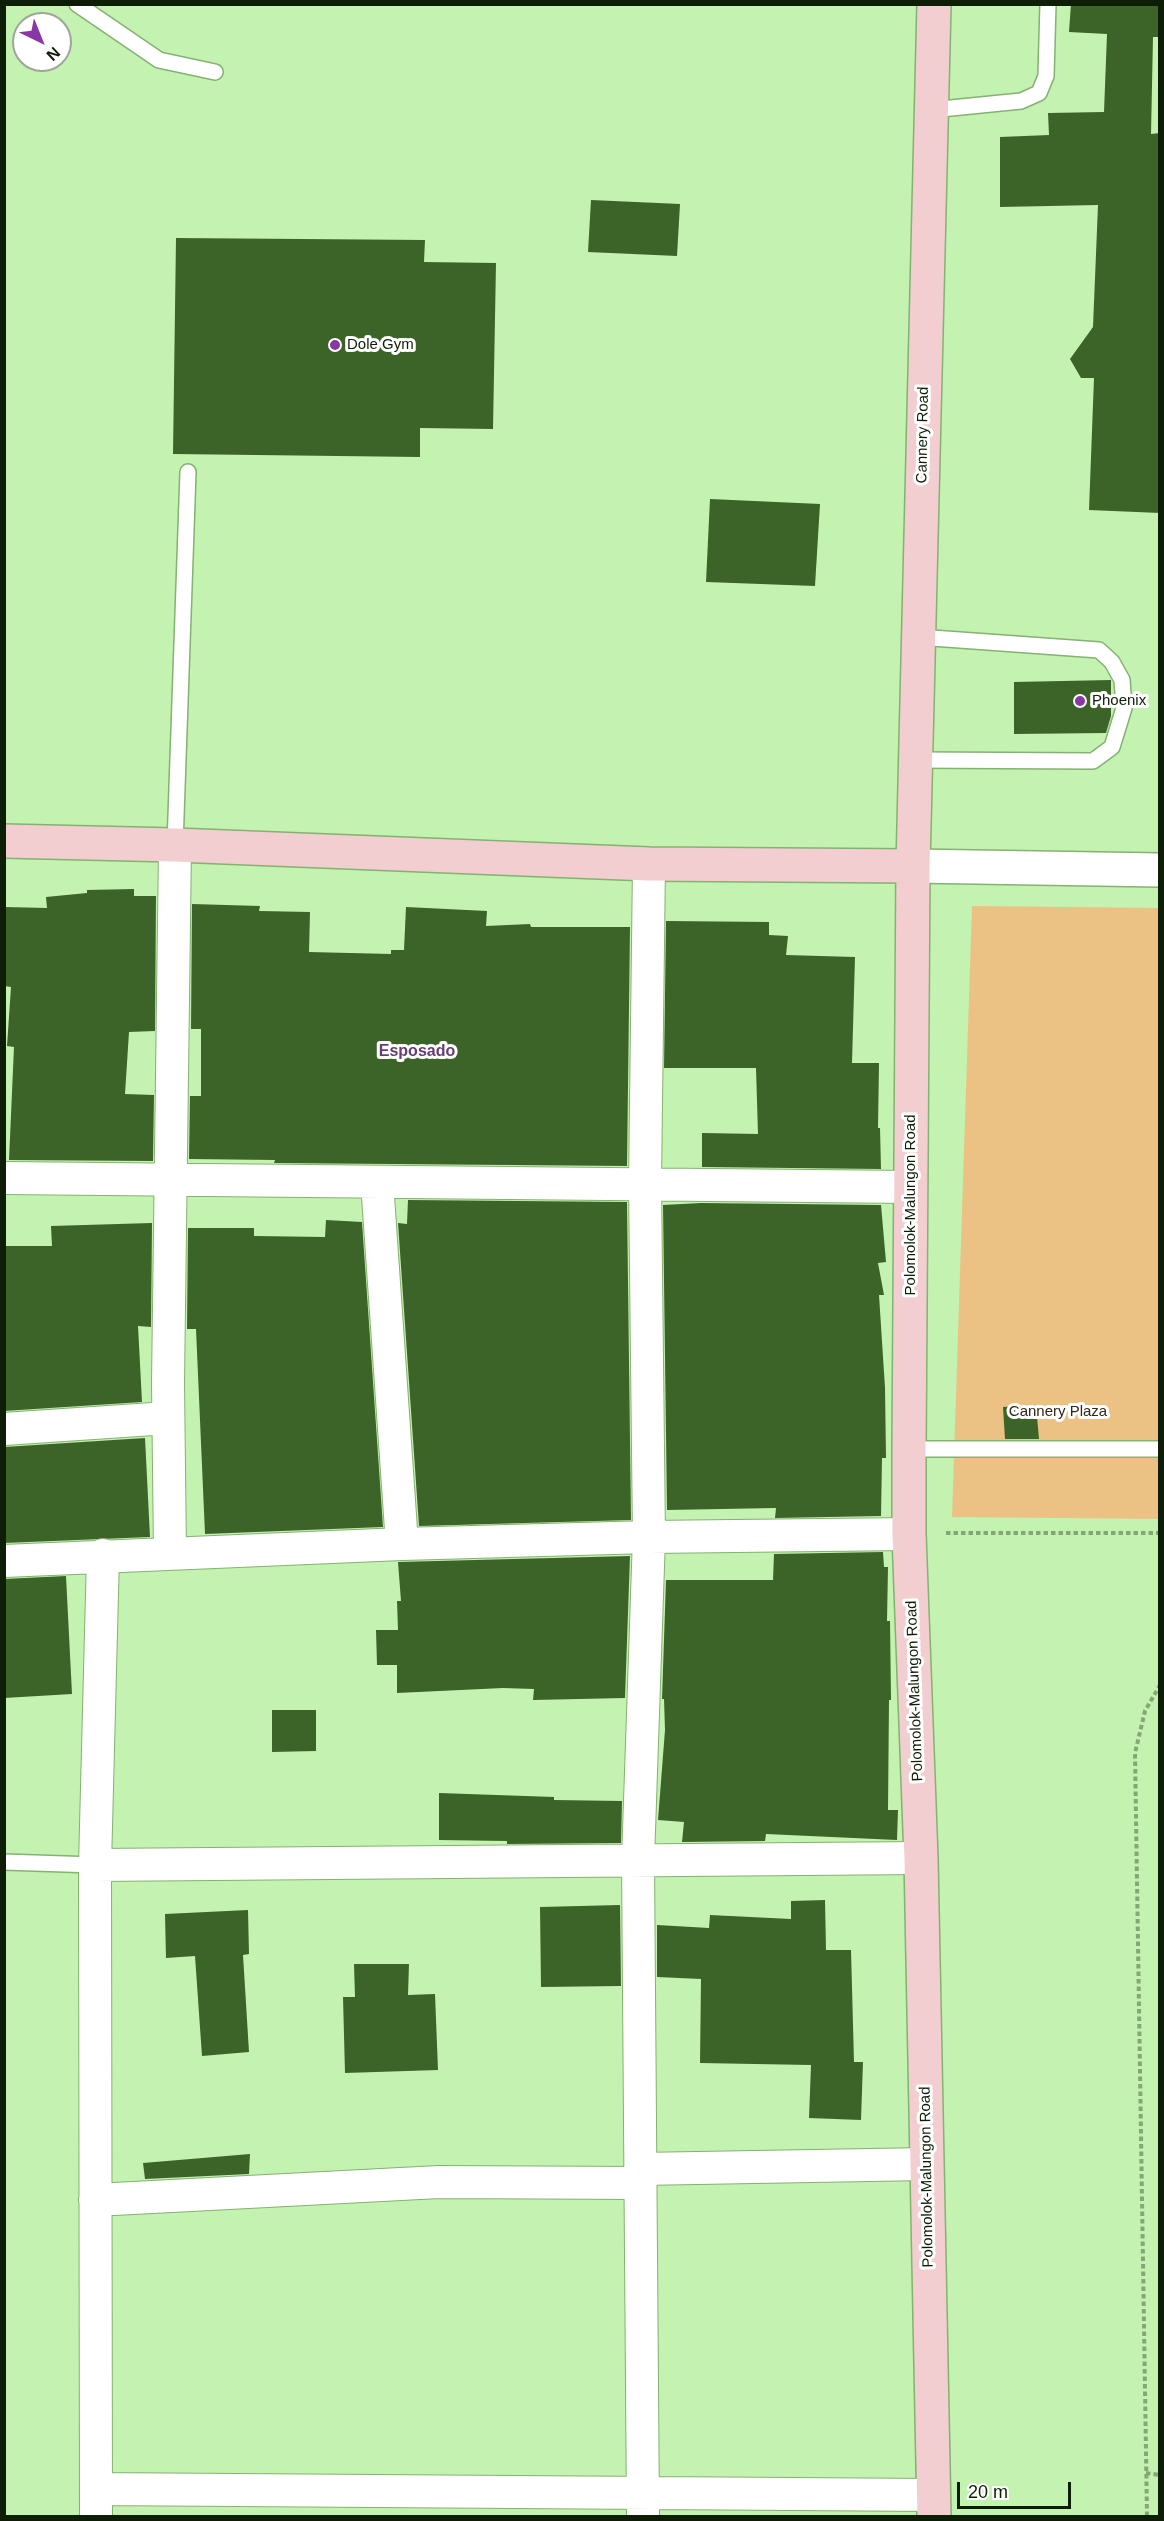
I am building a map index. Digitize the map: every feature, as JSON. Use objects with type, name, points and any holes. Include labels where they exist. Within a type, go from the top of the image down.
[{"type":"main road","name":"Cannery Road","points":[[913,866],[934,4]]},
{"type":"main road","points":[[4,841],[175,845],[649,864],[913,866]]},
{"type":"main road","name":"Polomolok-Malungon Road","points":[[913,866],[909,1534],[921,1858],[933,2506]]},
{"type":"street","points":[[170,1554],[168,1418],[175,845]]},
{"type":"street","points":[[643,2505],[638,1860],[649,1537],[645,1183],[649,864]]},
{"type":"street","points":[[913,866],[1160,870]]},
{"type":"street","points":[[4,1178],[911,1187]]},
{"type":"street","points":[[377,1182],[402,1544]]},
{"type":"street","points":[[4,1430],[168,1418]]},
{"type":"street","points":[[4,1561],[402,1544],[649,1537],[909,1534]]},
{"type":"street","points":[[103,1555],[94,1865],[96,2503],[933,2506]]},
{"type":"street","points":[[94,1865],[921,1858]]},
{"type":"street","points":[[95,2200],[439,2182],[927,2164]]},
{"type":"lane","points":[[77,4],[159,60],[214,72]]},
{"type":"lane","points":[[931,110],[1021,101],[1039,93],[1047,76],[1048,4]]},
{"type":"lane","points":[[175,845],[188,472]]},
{"type":"lane","points":[[915,760],[1093,761],[1112,747],[1124,708],[1122,681],[1112,662],[1099,650],[918,637]]},
{"type":"lane","points":[[909,1449],[1160,1449]]},
{"type":"lane","points":[[4,1862],[94,1865]]},
{"type":"path","points":[[909,1534],[1160,1533]]},
{"type":"path","points":[[1147,2517],[1135,1753],[1145,1711],[1160,1685]]},
{"type":"path","points":[[1146,2473],[1160,2475]]},
{"type":"green space","name":"Cannery Plaza","points":[[972,906],[1159,908],[1159,1519],[952,1517]]},
{"type":"building","points":[[1071,4],[1160,4],[1160,37],[1153,37],[1151,134],[1160,133],[1160,513],[1089,510],[1094,378],[1081,378],[1070,359],[1093,327],[1098,205],[1000,207],[1000,137],[1049,135],[1048,113],[1104,112],[1107,34],[1069,32]]},
{"type":"building","points":[[591,200],[680,204],[677,256],[588,252]]},
{"type":"building","name":"Dole Gym","points":[[176,238],[425,240],[424,262],[496,263],[493,429],[420,428],[420,457],[173,454]]},
{"type":"building","points":[[710,499],[820,504],[815,586],[706,582]]},
{"type":"building","points":[[1111,680],[1111,716],[1106,733],[1014,734],[1014,682]]},
{"type":"building","points":[[134,889],[134,896],[156,896],[155,1031],[129,1032],[125,1094],[154,1095],[153,1161],[9,1160],[14,1047],[7,1046],[11,987],[4,986],[4,907],[47,908],[46,897],[87,893],[87,890]]},
{"type":"building","points":[[192,904],[260,906],[259,911],[310,912],[309,952],[391,954],[391,950],[404,950],[406,907],[487,911],[486,926],[530,924],[531,927],[630,927],[627,1166],[274,1163],[275,1160],[189,1159],[190,1096],[201,1096],[201,1029],[191,1029]]},
{"type":"building","points":[[666,921],[769,922],[769,935],[788,936],[786,955],[855,957],[852,1063],[879,1063],[878,1128],[880,1128],[881,1169],[702,1167],[702,1133],[758,1134],[756,1068],[664,1068]]},
{"type":"building","points":[[408,1200],[627,1202],[631,1520],[419,1526],[398,1223],[407,1224]]},
{"type":"building","points":[[701,1203],[881,1205],[886,1262],[878,1263],[884,1295],[879,1295],[885,1388],[886,1458],[882,1458],[881,1516],[775,1518],[776,1508],[667,1510],[663,1205]]},
{"type":"building","points":[[326,1220],[362,1222],[383,1527],[205,1534],[196,1329],[187,1329],[188,1228],[254,1228],[254,1236],[325,1237]]},
{"type":"building","points":[[152,1223],[151,1327],[138,1326],[142,1402],[4,1411],[4,1246],[52,1246],[51,1226]]},
{"type":"building","points":[[1036,1405],[1039,1439],[1005,1439],[1003,1407]]},
{"type":"building","points":[[145,1438],[150,1537],[4,1543],[4,1447]]},
{"type":"building","points":[[883,1552],[884,1567],[888,1567],[887,1621],[890,1621],[891,1700],[889,1700],[888,1810],[898,1810],[897,1840],[766,1834],[765,1841],[682,1842],[684,1822],[658,1820],[665,1730],[664,1699],[662,1699],[666,1580],[773,1580],[774,1554]]},
{"type":"building","points":[[630,1556],[625,1698],[533,1700],[534,1689],[503,1688],[397,1693],[397,1665],[377,1665],[376,1630],[398,1630],[397,1601],[401,1601],[398,1562]]},
{"type":"building","points":[[66,1576],[72,1694],[4,1698],[4,1579]]},
{"type":"building","points":[[272,1710],[316,1710],[316,1751],[272,1752]]},
{"type":"building","points":[[439,1793],[554,1797],[554,1800],[622,1801],[621,1843],[507,1844],[507,1841],[439,1840]]},
{"type":"building","points":[[825,1900],[826,1950],[851,1950],[854,2062],[863,2062],[861,2120],[809,2118],[811,2065],[700,2063],[701,1979],[657,1977],[657,1925],[709,1928],[710,1915],[791,1919],[791,1901]]},
{"type":"building","points":[[620,1905],[621,1986],[541,1987],[540,1907]]},
{"type":"building","points":[[248,1910],[249,1954],[243,1955],[249,2052],[202,2056],[195,1956],[166,1958],[165,1914]]},
{"type":"building","points":[[354,1964],[409,1964],[408,1995],[435,1994],[438,2070],[345,2073],[343,1997],[355,1997]]},
{"type":"building","points":[[250,2154],[249,2174],[145,2179],[143,2163]]},
{"type":"place","name":"Dole Gym","points":[[335,345]]},
{"type":"place","name":"Phoenix","points":[[1080,701]]},
{"type":"district","name":"Esposado","points":[[417,1052]]}]
